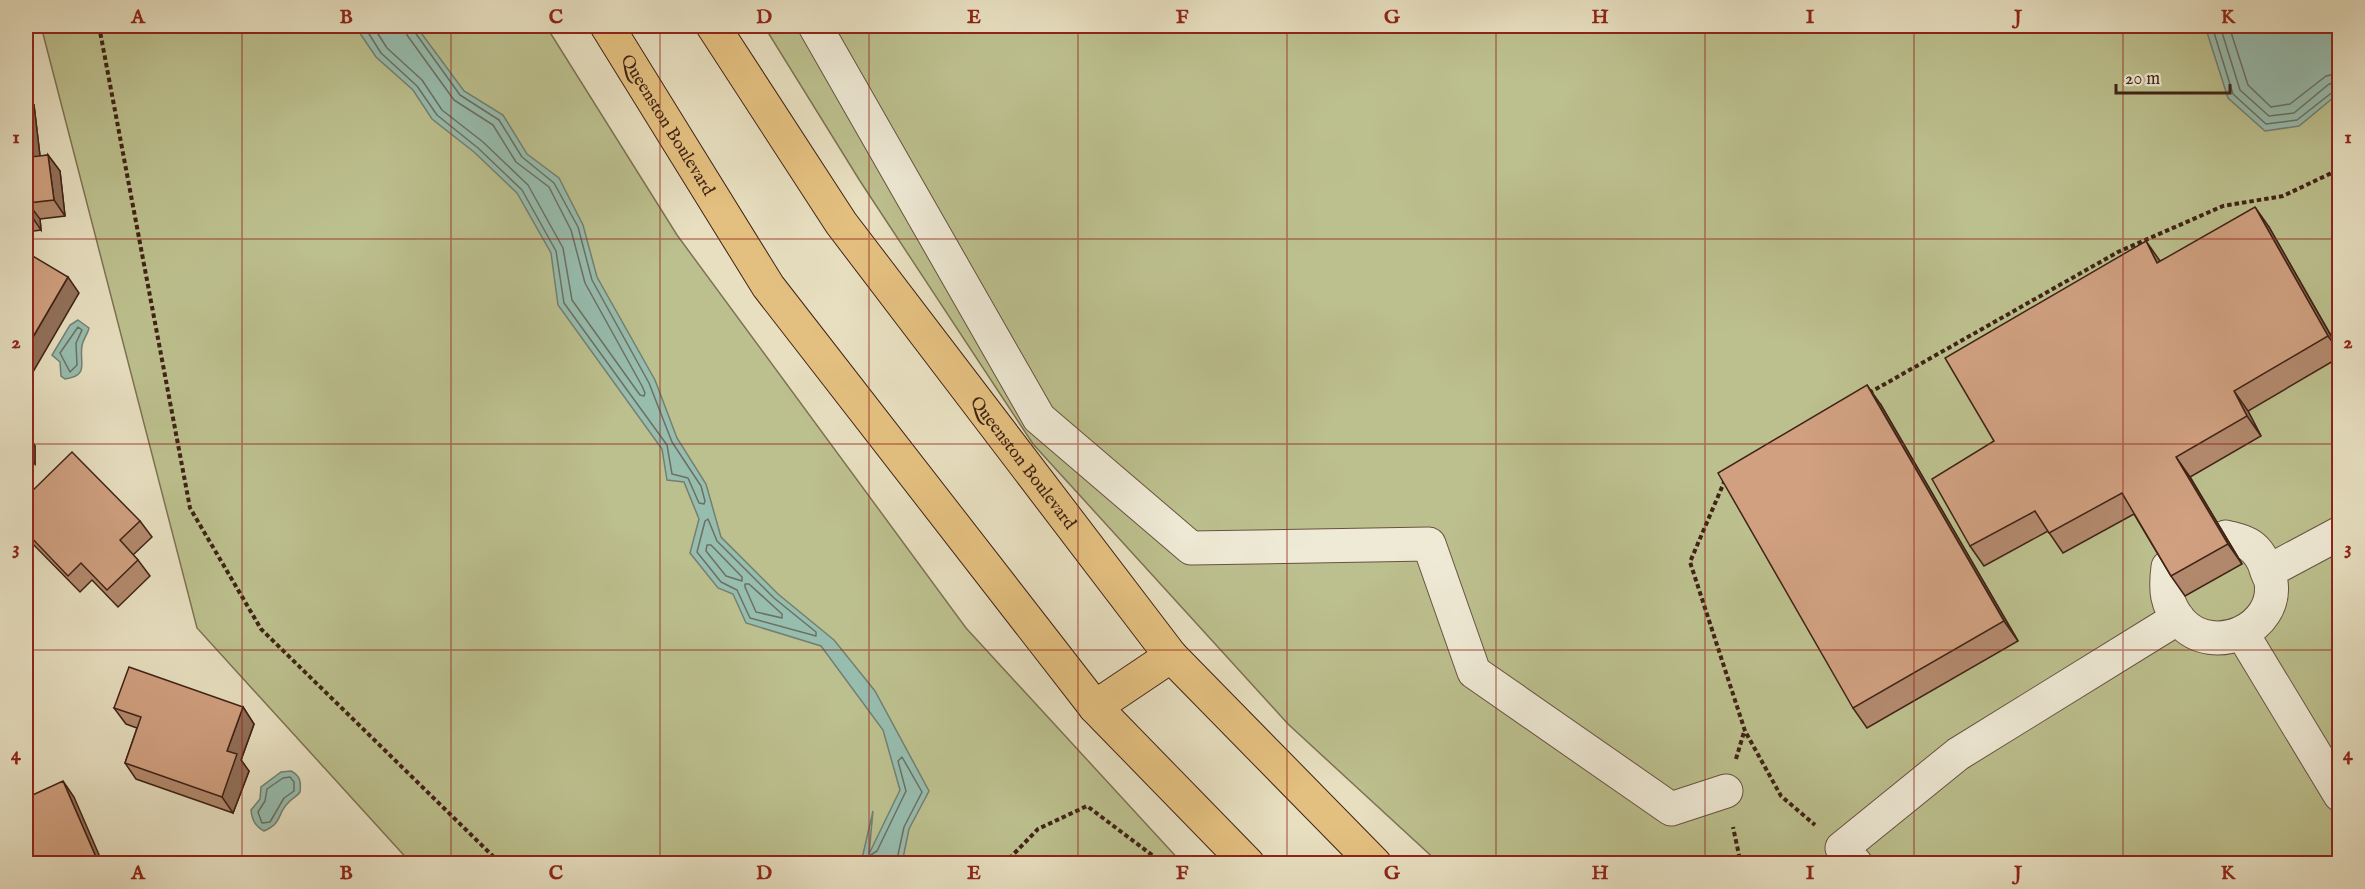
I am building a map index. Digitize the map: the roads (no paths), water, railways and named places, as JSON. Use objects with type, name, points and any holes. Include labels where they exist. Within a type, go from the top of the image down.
[{"type":"main road","name":"Queenston Boulevard","points":[[608,26],[768,286],[1095,707],[1248,864]]},
{"type":"main road","name":"Queenston Boulevard","points":[[713,26],[841,223],[1171,656],[1375,864]]},
{"type":"main road","points":[[1095,707],[1171,656]]},
{"type":"lane","points":[[815,26],[1039,418],[1191,548],[1429,544],[1474,672],[1671,809],[1726,790]]},
{"type":"lane","points":[[2267,572],[2340,533]]},
{"type":"lane","points":[[2168,567],[2167,599],[2171,611],[2188,630],[2211,638],[2229,638],[2242,633],[2256,623],[2266,608],[2271,582],[2264,562],[2252,546],[2226,537]]},
{"type":"lane","points":[[1849,856],[1958,754],[2178,618]]},
{"type":"lane","points":[[2242,633],[2340,795]]},
{"type":"water","points":[[355,26],[416,26],[464,91],[503,115],[527,154],[559,178],[583,225],[597,277],[655,380],[677,438],[706,484],[721,537],[778,594],[834,640],[875,691],[929,791],[909,829],[902,863],[861,863],[873,811],[869,854],[900,790],[883,730],[821,646],[746,623],[733,594],[718,588],[690,553],[699,519],[684,482],[667,480],[662,449],[558,305],[551,253],[517,193],[474,152],[432,119],[413,90],[376,57]]},
{"type":"water","points":[[2205,26],[2336,26],[2339,30],[2339,93],[2299,126],[2265,131],[2228,98]]},
{"type":"water","points":[[78,320],[89,328],[82,346],[82,367],[78,375],[65,379],[61,376],[60,362],[52,355],[70,325]]},
{"type":"water","points":[[291,771],[300,780],[300,792],[285,806],[275,824],[264,831],[254,822],[251,810],[260,799],[261,787],[281,772]]}]
